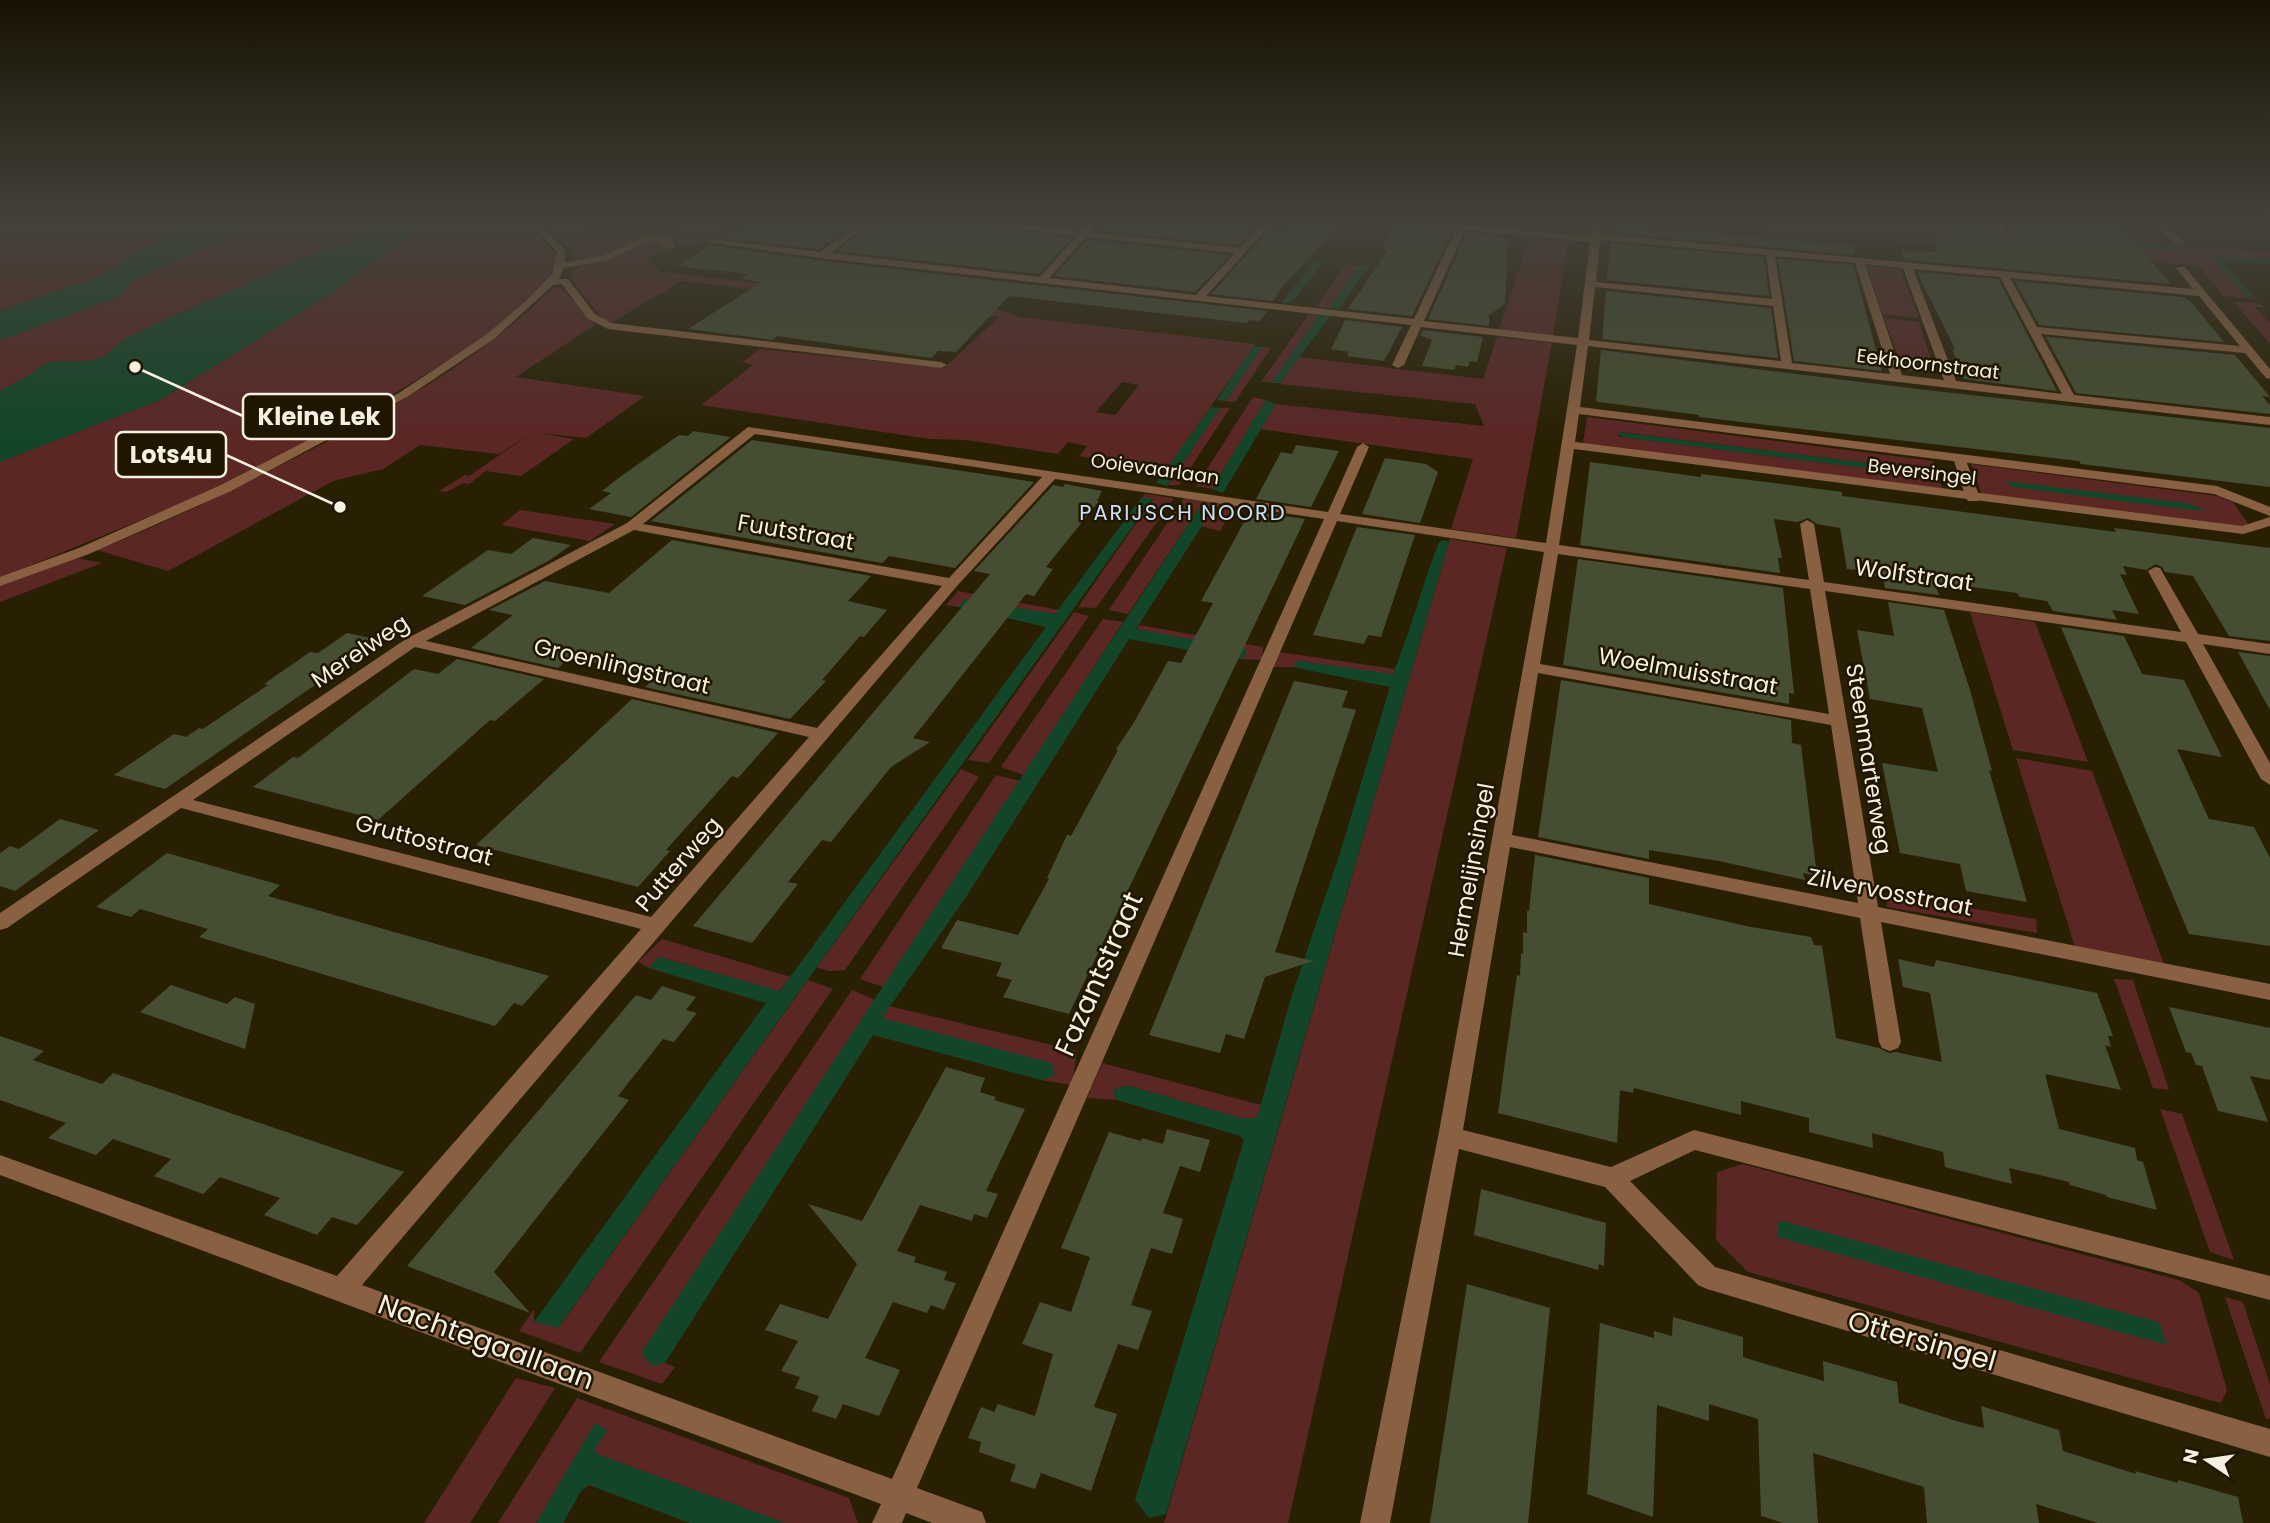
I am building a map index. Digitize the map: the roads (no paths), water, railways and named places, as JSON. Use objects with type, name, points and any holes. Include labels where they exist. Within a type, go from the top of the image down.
[{"type":"street","points":[[0,582],[84,551],[226,488],[373,413],[490,337],[540,293]]},
{"type":"street","points":[[575,293],[597,321],[629,330],[941,365]]},
{"type":"street","name":"Eekhoornstraat","points":[[1155,293],[2270,421]]},
{"type":"street","points":[[1198,298],[1203,293]]},
{"type":"street","points":[[1398,365],[1432,293]]},
{"type":"street","name":"Hermelijnsingel","points":[[1375,1523],[1450,1136],[1552,548],[1590,293]]},
{"type":"street","points":[[1680,293],[1777,303]]},
{"type":"street","points":[[1776,293],[1787,366]]},
{"type":"street","points":[[1869,293],[1897,378]]},
{"type":"street","points":[[1917,293],[1951,384]]},
{"type":"street","points":[[2014,293],[2070,398]]},
{"type":"street","points":[[2201,293],[2270,376]]},
{"type":"street","points":[[2034,330],[2246,350]]},
{"type":"street","name":"Beversingel","points":[[1574,410],[2217,490],[2270,512]]},
{"type":"street","name":"Ooievaarlaan","points":[[752,430],[1552,548]]},
{"type":"street","name":"Merelweg","points":[[0,923],[412,642],[632,526],[752,430]]},
{"type":"street","name":"Beversingel","points":[[1568,445],[2243,530],[2270,521]]},
{"type":"street","name":"Fazantstraat","points":[[887,1523],[1363,447]]},
{"type":"street","points":[[1959,458],[1973,498]]},
{"type":"street","name":"Putterweg","points":[[342,1289],[952,583],[1052,474]]},
{"type":"street","name":"Steenmarterweg","points":[[1807,524],[1890,1042]]},
{"type":"street","name":"Fuutstraat","points":[[632,526],[952,583]]},
{"type":"street","name":"Wolfstraat","points":[[1552,548],[2270,649]]},
{"type":"street","points":[[2155,571],[2270,779]]},
{"type":"street","name":"Groenlingstraat","points":[[412,642],[823,735]]},
{"type":"street","name":"Woelmuisstraat","points":[[1531,667],[1838,721]]},
{"type":"street","name":"Gruttostraat","points":[[179,802],[656,926]]},
{"type":"street","name":"Zilvervosstraat","points":[[1501,839],[2270,992]]},
{"type":"street","points":[[1450,1136],[1612,1178],[1694,1140],[2270,1288]]},
{"type":"street","name":"Nachtegaallaan","points":[[0,1165],[971,1523]]},
{"type":"street","name":"Ottersingel","points":[[1612,1178],[1707,1277],[2270,1443]]},
{"type":"place","name":"Kleine Lek","points":[[135,367]]},
{"type":"place","name":"Lots4u","points":[[340,507]]},
{"type":"district","name":"PARIJSCH NOORD","points":[[1183,512]]}]
